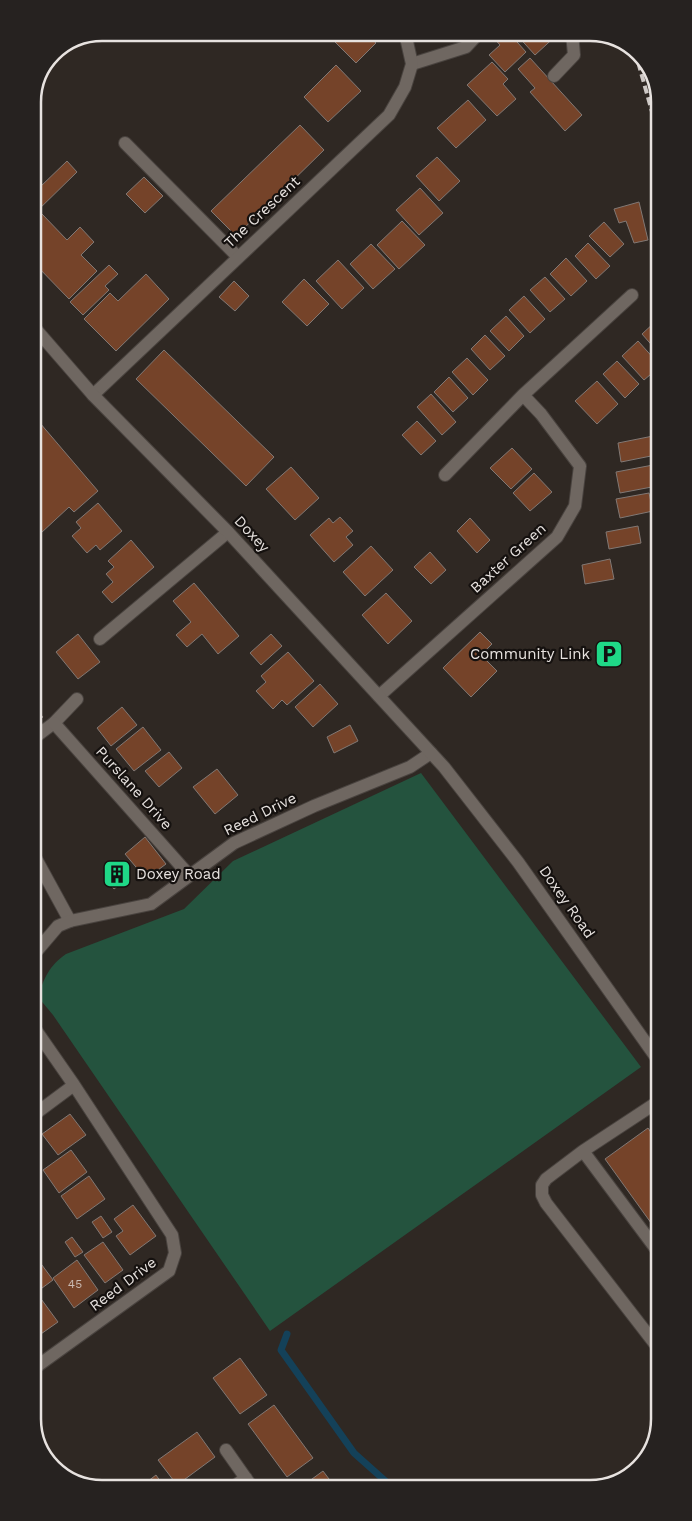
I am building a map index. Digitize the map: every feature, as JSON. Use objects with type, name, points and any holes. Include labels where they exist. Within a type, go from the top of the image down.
[{"type":"street","name":"The Crescent","points":[[93,395],[390,115],[405,88],[412,64],[407,41]]},
{"type":"street","points":[[412,64],[466,47],[472,41]]},
{"type":"street","points":[[554,76],[574,55],[573,41]]},
{"type":"street","points":[[126,143],[238,257]]},
{"type":"street","points":[[445,475],[523,395],[632,295]]},
{"type":"street","name":"Doxey","points":[[41,335],[93,395],[228,532],[444,767]]},
{"type":"street","name":"Baxter Green","points":[[379,696],[557,537],[575,506],[580,466],[523,395]]},
{"type":"street","points":[[100,639],[228,532]]},
{"type":"street","points":[[41,733],[54,723],[77,699]]},
{"type":"street","name":"Purslane Drive","points":[[54,723],[189,875]]},
{"type":"street","name":"Reed Drive","points":[[41,946],[58,926],[70,921],[151,904],[234,843],[314,806],[410,767],[431,753]]},
{"type":"street","name":"Doxey Road","points":[[444,767],[518,862],[651,1050]]},
{"type":"street","points":[[41,869],[70,921]]},
{"type":"street","name":"Reed Drive","points":[[41,1038],[172,1235],[175,1253],[169,1271],[41,1363]]},
{"type":"street","points":[[41,1110],[74,1086]]},
{"type":"street","points":[[651,1106],[583,1152],[546,1179],[542,1185],[542,1195],[546,1203],[651,1339]]},
{"type":"street","points":[[583,1152],[651,1242]]},
{"type":"street","points":[[226,1450],[247,1480]]},
{"type":"green space","points":[[421,773],[641,1067],[270,1331],[53,1015],[41,1001],[41,989],[48,973],[55,963],[66,954],[184,909],[233,861]]},
{"type":"building","points":[[334,41],[374,41],[376,43],[356,63]]},
{"type":"building","points":[[496,41],[516,41],[526,52],[505,72],[489,55],[500,45]]},
{"type":"building","points":[[522,41],[550,41],[535,55]]},
{"type":"building","points":[[530,58],[582,115],[565,131],[530,92],[535,88],[518,69]]},
{"type":"building","points":[[492,62],[508,79],[503,84],[516,99],[497,116],[467,85]]},
{"type":"building","points":[[336,65],[361,91],[328,122],[304,97]]},
{"type":"building","points":[[468,100],[486,120],[456,148],[437,128]]},
{"type":"building","points":[[300,125],[324,150],[236,236],[211,211]]},
{"type":"building","points":[[437,157],[460,181],[439,201],[416,176]]},
{"type":"building","points":[[67,161],[77,172],[41,207],[41,186]]},
{"type":"building","points":[[144,177],[163,196],[145,213],[126,194]]},
{"type":"building","points":[[420,188],[443,213],[419,235],[396,210]]},
{"type":"building","points":[[639,202],[648,240],[634,243],[626,221],[619,223],[614,209]]},
{"type":"building","points":[[41,215],[67,240],[80,227],[94,242],[81,255],[97,271],[69,299],[41,270]]},
{"type":"building","points":[[402,221],[425,245],[399,269],[377,245]]},
{"type":"building","points":[[604,222],[624,244],[610,257],[589,236]]},
{"type":"building","points":[[588,243],[610,266],[596,279],[575,256]]},
{"type":"building","points":[[371,244],[395,269],[373,289],[350,264]]},
{"type":"building","points":[[566,258],[587,281],[571,296],[550,274]]},
{"type":"building","points":[[338,260],[364,288],[342,309],[316,281]]},
{"type":"building","points":[[109,265],[118,274],[105,286],[109,290],[83,315],[70,302]]},
{"type":"building","points":[[146,274],[169,299],[116,351],[84,319],[110,293],[118,301]]},
{"type":"building","points":[[545,277],[565,299],[550,312],[530,290]]},
{"type":"building","points":[[304,279],[329,304],[307,326],[282,302]]},
{"type":"building","points":[[234,281],[249,296],[235,311],[219,297]]},
{"type":"building","points":[[524,296],[545,319],[530,333],[509,310]]},
{"type":"building","points":[[506,316],[524,336],[509,351],[490,331]]},
{"type":"building","points":[[651,326],[651,344],[642,334]]},
{"type":"building","points":[[485,335],[505,356],[490,370],[471,349]]},
{"type":"building","points":[[638,341],[651,355],[651,374],[644,380],[622,356]]},
{"type":"building","points":[[164,350],[274,457],[246,486],[136,379]]},
{"type":"building","points":[[467,358],[488,380],[473,395],[452,372]]},
{"type":"building","points":[[617,361],[639,384],[625,398],[603,374]]},
{"type":"building","points":[[449,377],[468,398],[453,412],[434,392]]},
{"type":"building","points":[[597,381],[618,404],[597,424],[575,401]]},
{"type":"building","points":[[431,394],[456,422],[442,435],[417,407]]},
{"type":"building","points":[[417,421],[436,441],[421,455],[402,435]]},
{"type":"building","points":[[41,424],[98,491],[74,512],[69,507],[41,533]]},
{"type":"building","points":[[651,436],[651,456],[621,462],[618,443]]},
{"type":"building","points":[[512,448],[532,469],[511,489],[490,468]]},
{"type":"building","points":[[651,465],[651,487],[620,493],[616,472]]},
{"type":"building","points":[[291,467],[319,498],[295,520],[266,489]]},
{"type":"building","points":[[534,473],[552,492],[530,511],[513,493]]},
{"type":"building","points":[[649,493],[651,511],[620,518],[616,499]]},
{"type":"building","points":[[98,503],[122,531],[100,550],[96,545],[87,553],[72,536],[81,528],[76,522]]},
{"type":"building","points":[[340,517],[353,531],[346,537],[353,545],[334,562],[310,535],[329,518],[333,523]]},
{"type":"building","points":[[470,518],[490,540],[477,553],[457,531]]},
{"type":"building","points":[[638,526],[641,543],[609,549],[606,532]]},
{"type":"building","points":[[131,540],[154,567],[112,603],[102,592],[113,582],[106,574],[114,567],[108,561]]},
{"type":"building","points":[[371,546],[393,570],[365,596],[343,572]]},
{"type":"building","points":[[430,552],[446,570],[431,584],[414,567]]},
{"type":"building","points":[[610,559],[614,579],[585,584],[582,565]]},
{"type":"building","points":[[194,583],[239,636],[218,654],[202,634],[187,647],[176,635],[191,622],[173,601]]},
{"type":"building","points":[[386,593],[412,621],[388,644],[362,615]]},
{"type":"building","points":[[480,632],[492,644],[481,655],[497,671],[471,697],[443,668]]},
{"type":"building","points":[[78,634],[100,662],[78,679],[56,652]]},
{"type":"building","points":[[271,634],[282,646],[261,665],[250,653]]},
{"type":"building","points":[[288,652],[314,681],[287,705],[282,700],[273,709],[256,691],[266,682],[261,676]]},
{"type":"building","points":[[320,684],[338,704],[313,727],[295,707]]},
{"type":"building","points":[[122,707],[137,725],[111,746],[97,728]]},
{"type":"building","points":[[350,725],[358,741],[334,753],[327,737]]},
{"type":"building","points":[[143,727],[161,750],[134,771],[116,749]]},
{"type":"building","points":[[169,752],[182,768],[159,787],[145,771]]},
{"type":"building","points":[[217,769],[238,795],[215,814],[193,787]]},
{"type":"building","points":[[145,837],[166,864],[146,879],[125,854]]},
{"type":"building","name":"Doxey Road","points":[[118,869],[127,879],[114,889],[106,879]]},
{"type":"building","points":[[70,1114],[86,1135],[58,1155],[42,1134]]},
{"type":"building","points":[[648,1128],[651,1132],[651,1223],[605,1159]]},
{"type":"building","points":[[71,1150],[87,1172],[59,1193],[43,1170]]},
{"type":"building","points":[[89,1176],[105,1199],[77,1219],[61,1196]]},
{"type":"building","points":[[133,1205],[156,1236],[130,1255],[116,1236],[123,1231],[114,1219]]},
{"type":"building","points":[[101,1216],[112,1232],[103,1238],[92,1222]]},
{"type":"building","points":[[72,1237],[83,1252],[75,1257],[65,1242]]},
{"type":"building","points":[[103,1242],[123,1270],[105,1283],[84,1255]]},
{"type":"building","points":[[77,1260],[98,1290],[74,1308],[53,1278]]},
{"type":"building","points":[[41,1264],[53,1280],[41,1289]]},
{"type":"building","points":[[41,1299],[58,1322],[41,1334]]},
{"type":"building","points":[[240,1358],[267,1395],[240,1414],[213,1378]]},
{"type":"building","points":[[274,1405],[313,1458],[287,1477],[248,1424]]},
{"type":"building","points":[[197,1432],[215,1457],[184,1480],[173,1480],[158,1460]]},
{"type":"building","points":[[323,1471],[330,1480],[311,1480]]},
{"type":"building","points":[[156,1475],[159,1480],[149,1480]]},
{"type":"waterway","points":[[287,1334],[281,1350],[354,1453],[384,1480]]},
{"type":"railway","points":[[640,68],[651,108]]},
{"type":"place","name":"Community Link","points":[[609,654]]},
{"type":"place","name":"Doxey Road","points":[[117,874]]}]
